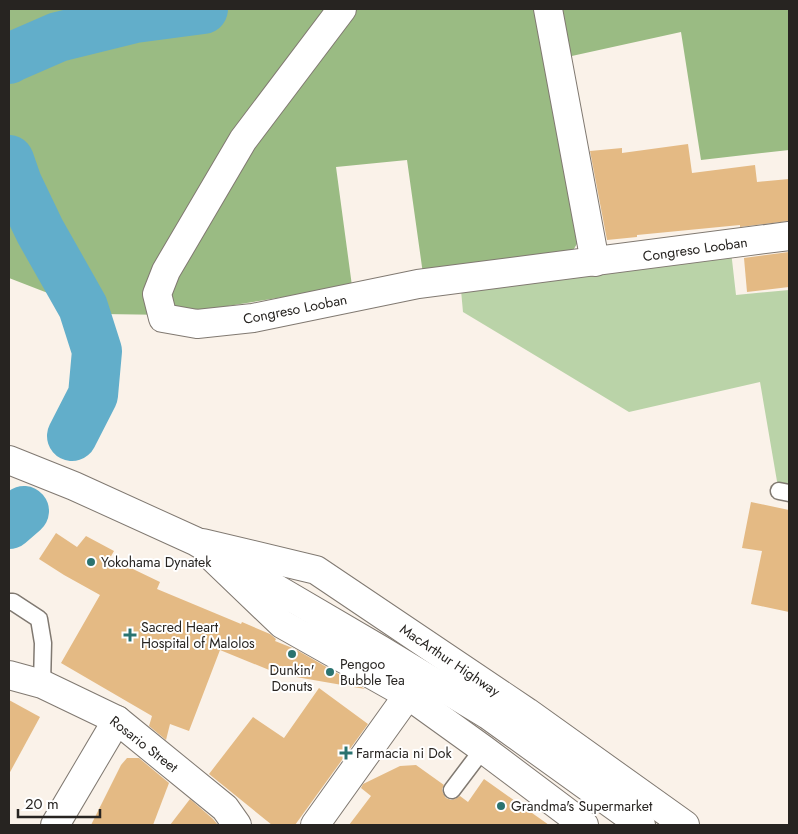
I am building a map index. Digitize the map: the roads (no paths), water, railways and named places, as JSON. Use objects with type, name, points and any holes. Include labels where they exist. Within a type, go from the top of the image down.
[{"type":"main road","name":"Congreso Looban","points":[[342,9],[243,140],[166,271],[158,294],[163,318],[197,324],[253,318],[418,284],[789,236]]},
{"type":"main road","points":[[548,9],[595,262]]},
{"type":"main road","name":"MacArthur Highway","points":[[14,462],[74,486],[194,541],[488,715],[642,825]]},
{"type":"main road","name":"MacArthur Highway","points":[[194,541],[282,624],[408,695],[584,825]]},
{"type":"main road","name":"MacArthur Highway","points":[[194,541],[316,570],[527,712],[684,825]]},
{"type":"main road","name":"Rosario Street","points":[[9,675],[42,684],[117,720],[225,808],[237,825]]},
{"type":"main road","points":[[315,825],[408,695]]},
{"type":"main road","points":[[55,825],[117,720]]},
{"type":"lane","points":[[9,602],[13,602],[39,619],[43,643],[42,684]]},
{"type":"lane","points":[[452,790],[483,749]]},
{"type":"waterway","points":[[9,59],[58,37],[135,18],[203,9]]},
{"type":"waterway","points":[[9,160],[17,183],[40,231],[83,307],[97,351],[93,395],[72,436]]},
{"type":"waterway","points":[[9,524],[24,511]]},
{"type":"place","name":"Yokohama Dynatek","points":[[91,562]]},
{"type":"place","name":"Sacred Heart Hospital of Malolos","points":[[130,635]]},
{"type":"place","name":"Dunkin' Donuts","points":[[292,654]]},
{"type":"place","name":"Pengoo Bubble Tea","points":[[330,672]]},
{"type":"place","name":"Farmacia ni Dok","points":[[346,753]]},
{"type":"place","name":"Grandma's Supermarket","points":[[501,806]]}]
